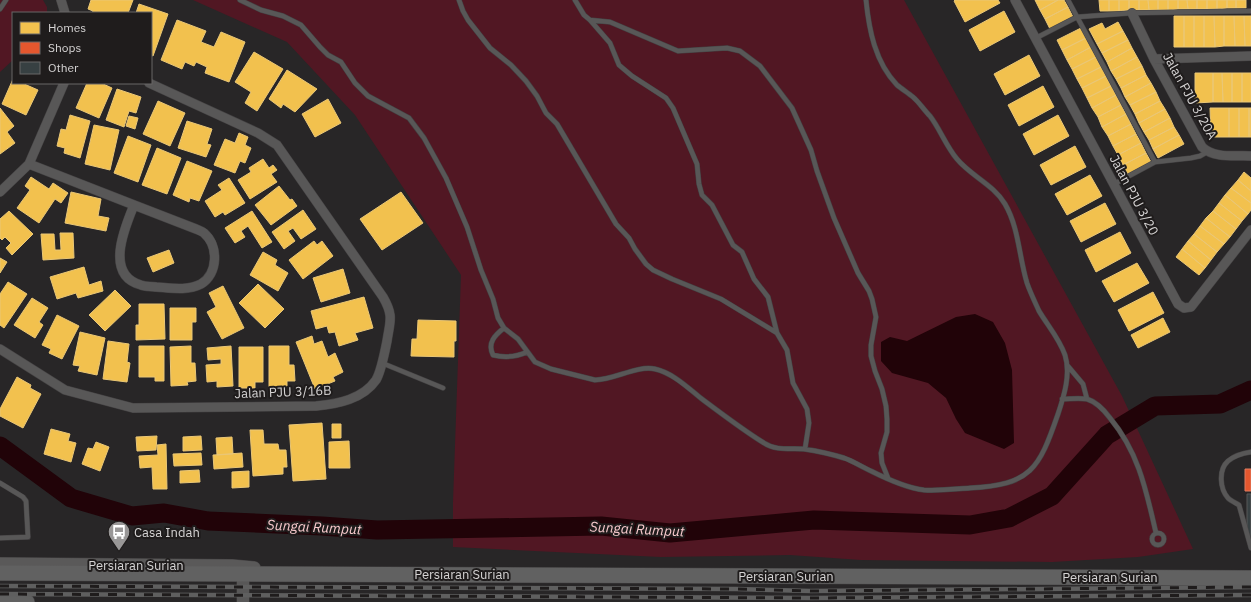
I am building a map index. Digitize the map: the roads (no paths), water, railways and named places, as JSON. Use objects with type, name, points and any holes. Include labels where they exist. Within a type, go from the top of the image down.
[{"type":"main road","name":"Persiaran Surian","points":[[0,564],[232,566],[321,574]]},
{"type":"main road","name":"Persiaran Surian","points":[[0,573],[1251,578]]},
{"type":"main road","points":[[0,602],[27,602]]},
{"type":"street","points":[[61,0],[65,12]]},
{"type":"street","name":"Jalan PJU 3/20","points":[[1015,0],[1178,304],[1184,308],[1191,307],[1251,230]]},
{"type":"street","name":"Jalan PJU 3/20A","points":[[1132,14],[1154,59],[1202,147],[1207,152],[1214,155],[1251,156]]},
{"type":"street","points":[[1154,59],[1251,56]]},
{"type":"street","points":[[0,192],[29,164],[64,84]]},
{"type":"street","name":"Jalan PJU 3/16B","points":[[0,349],[65,390],[133,408],[316,406],[333,404],[348,400],[364,392],[377,379],[382,363],[391,318],[388,306],[277,145],[258,133],[151,84]]},
{"type":"street","points":[[29,164],[196,229],[204,233],[213,249],[215,259],[211,273],[206,280],[189,288],[177,289],[140,285],[127,277],[120,261],[120,248],[122,235],[134,205]]},
{"type":"street","points":[[235,602],[239,573]]},
{"type":"street","points":[[239,573],[243,602]]},
{"type":"lane","points":[[0,8],[6,0]]},
{"type":"lane","points":[[240,0],[261,10],[283,16],[301,25],[328,55],[342,62],[355,83],[368,96],[409,118],[424,138],[452,191],[467,227],[481,270],[493,299],[498,318],[504,328],[518,339],[535,362],[551,369],[595,380],[602,380],[650,368],[658,370],[670,375],[766,445],[778,449],[805,449],[845,458],[904,486],[924,490],[987,487],[1007,484],[1030,471],[1038,462],[1049,441],[1065,388],[1067,365],[1056,335],[1039,310],[1027,282],[1013,224],[1005,204],[993,189],[957,160],[932,120],[914,98],[897,85],[886,71],[876,51],[870,30],[866,0]]},
{"type":"lane","points":[[459,0],[468,20],[490,48],[511,65],[526,81],[537,96],[546,113],[557,124],[568,140],[596,193],[616,224],[629,238],[646,264],[653,270],[672,279],[721,299],[777,332]]},
{"type":"lane","points":[[575,0],[584,15],[610,43],[619,65],[632,76],[666,98],[673,108],[697,164],[699,184],[702,194],[712,205],[733,245],[742,252],[754,278],[768,297],[777,332],[787,350],[793,383],[807,409],[809,423],[805,449]]},
{"type":"lane","points":[[1068,0],[1155,162]]},
{"type":"lane","points":[[1036,38],[1077,17],[1251,11]]},
{"type":"lane","points":[[590,20],[610,22],[678,51],[712,48],[728,48],[740,51],[760,66],[792,108],[811,150],[834,218],[858,273],[872,299],[876,317],[871,345],[871,356],[886,406],[887,432],[881,453],[882,463],[888,478]]},
{"type":"lane","points":[[1114,184],[1155,162],[1191,158],[1200,156],[1207,152]]},
{"type":"lane","points":[[504,328],[491,342],[490,350],[493,355],[518,356],[527,352]]},
{"type":"lane","points":[[382,363],[443,388]]},
{"type":"lane","points":[[1067,365],[1083,384],[1087,399]]},
{"type":"lane","points":[[1062,399],[1087,399],[1100,406],[1114,422],[1136,458],[1142,475],[1156,533]]},
{"type":"lane","points":[[1251,452],[1236,456],[1228,461],[1223,468],[1221,477],[1223,491],[1229,499],[1239,505],[1251,548]]},
{"type":"lane","points":[[0,482],[24,497],[26,501],[28,537],[0,538]]},
{"type":"waterway","name":"Sungai Rumput","points":[[0,446],[71,498],[132,516],[164,513],[208,521],[377,530],[601,526],[670,533],[814,520],[970,525],[1009,518],[1052,496],[1107,435],[1155,406],[1220,404],[1251,390]]},
{"type":"railway","points":[[0,586],[736,589],[811,591],[1251,587]]},
{"type":"railway","points":[[0,594],[812,598],[1251,595]]},
{"type":"place","name":"Casa Indah","points":[[119,552]]}]
